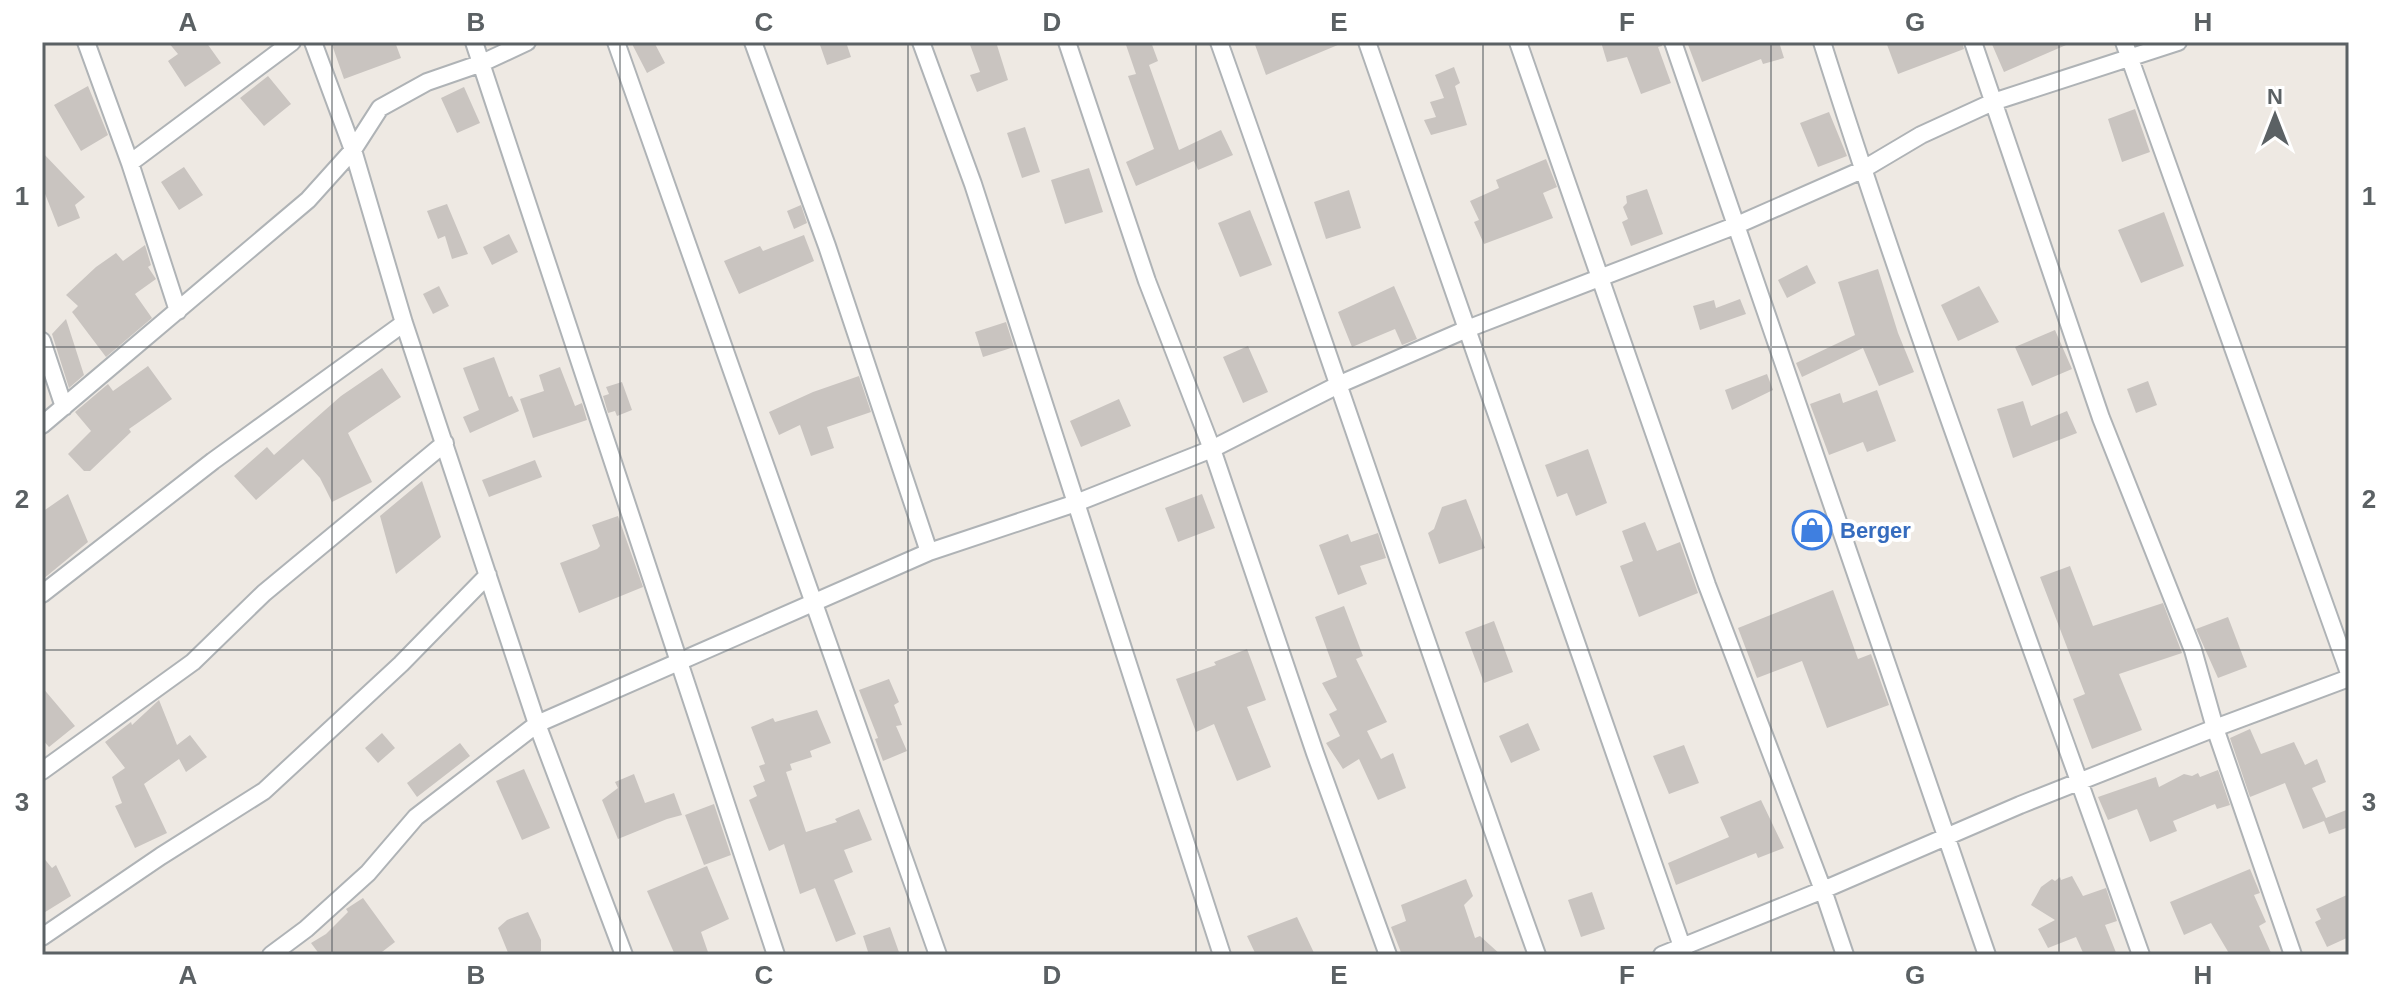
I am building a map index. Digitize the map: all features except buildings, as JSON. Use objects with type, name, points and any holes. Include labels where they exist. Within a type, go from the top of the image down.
[{"type":"street","points":[[86,42],[130,163],[178,311]]},
{"type":"street","points":[[130,163],[292,42]]},
{"type":"street","points":[[313,42],[353,150],[404,323],[537,724],[620,954]]},
{"type":"street","points":[[474,42],[776,955]]},
{"type":"street","points":[[42,425],[308,200],[353,150],[380,108],[427,82],[482,63],[527,42]]},
{"type":"street","points":[[616,42],[938,955]]},
{"type":"street","points":[[753,42],[827,246],[929,552]]},
{"type":"street","points":[[921,42],[973,184],[1222,955]]},
{"type":"street","points":[[1067,42],[1147,281],[1212,449],[1315,753],[1388,955]]},
{"type":"street","points":[[1219,42],[1537,955]]},
{"type":"street","points":[[1367,42],[1683,951]]},
{"type":"street","points":[[1518,42],[1707,585],[1845,955]]},
{"type":"street","points":[[1673,42],[1987,955]]},
{"type":"street","points":[[1822,42],[1862,170],[1964,464],[2141,955]]},
{"type":"street","points":[[1973,42],[2101,418],[2188,635],[2215,728],[2293,955]]},
{"type":"street","points":[[271,955],[306,929],[368,873],[416,817],[537,724],[929,552],[1076,503],[1212,449],[1340,384],[1467,329],[1737,225],[1862,170],[1921,135],[1993,102],[2127,50],[2178,42]]},
{"type":"street","points":[[1662,955],[1683,951],[2020,805],[2349,676],[2127,50]]},
{"type":"street","points":[[42,594],[213,461],[404,323]]},
{"type":"street","points":[[42,341],[64,407]]},
{"type":"street","points":[[42,771],[193,662],[264,593],[445,443]]},
{"type":"street","points":[[42,937],[264,791],[401,664],[488,575]]},
{"type":"place","name":"Berger","points":[[1812,530]]}]
